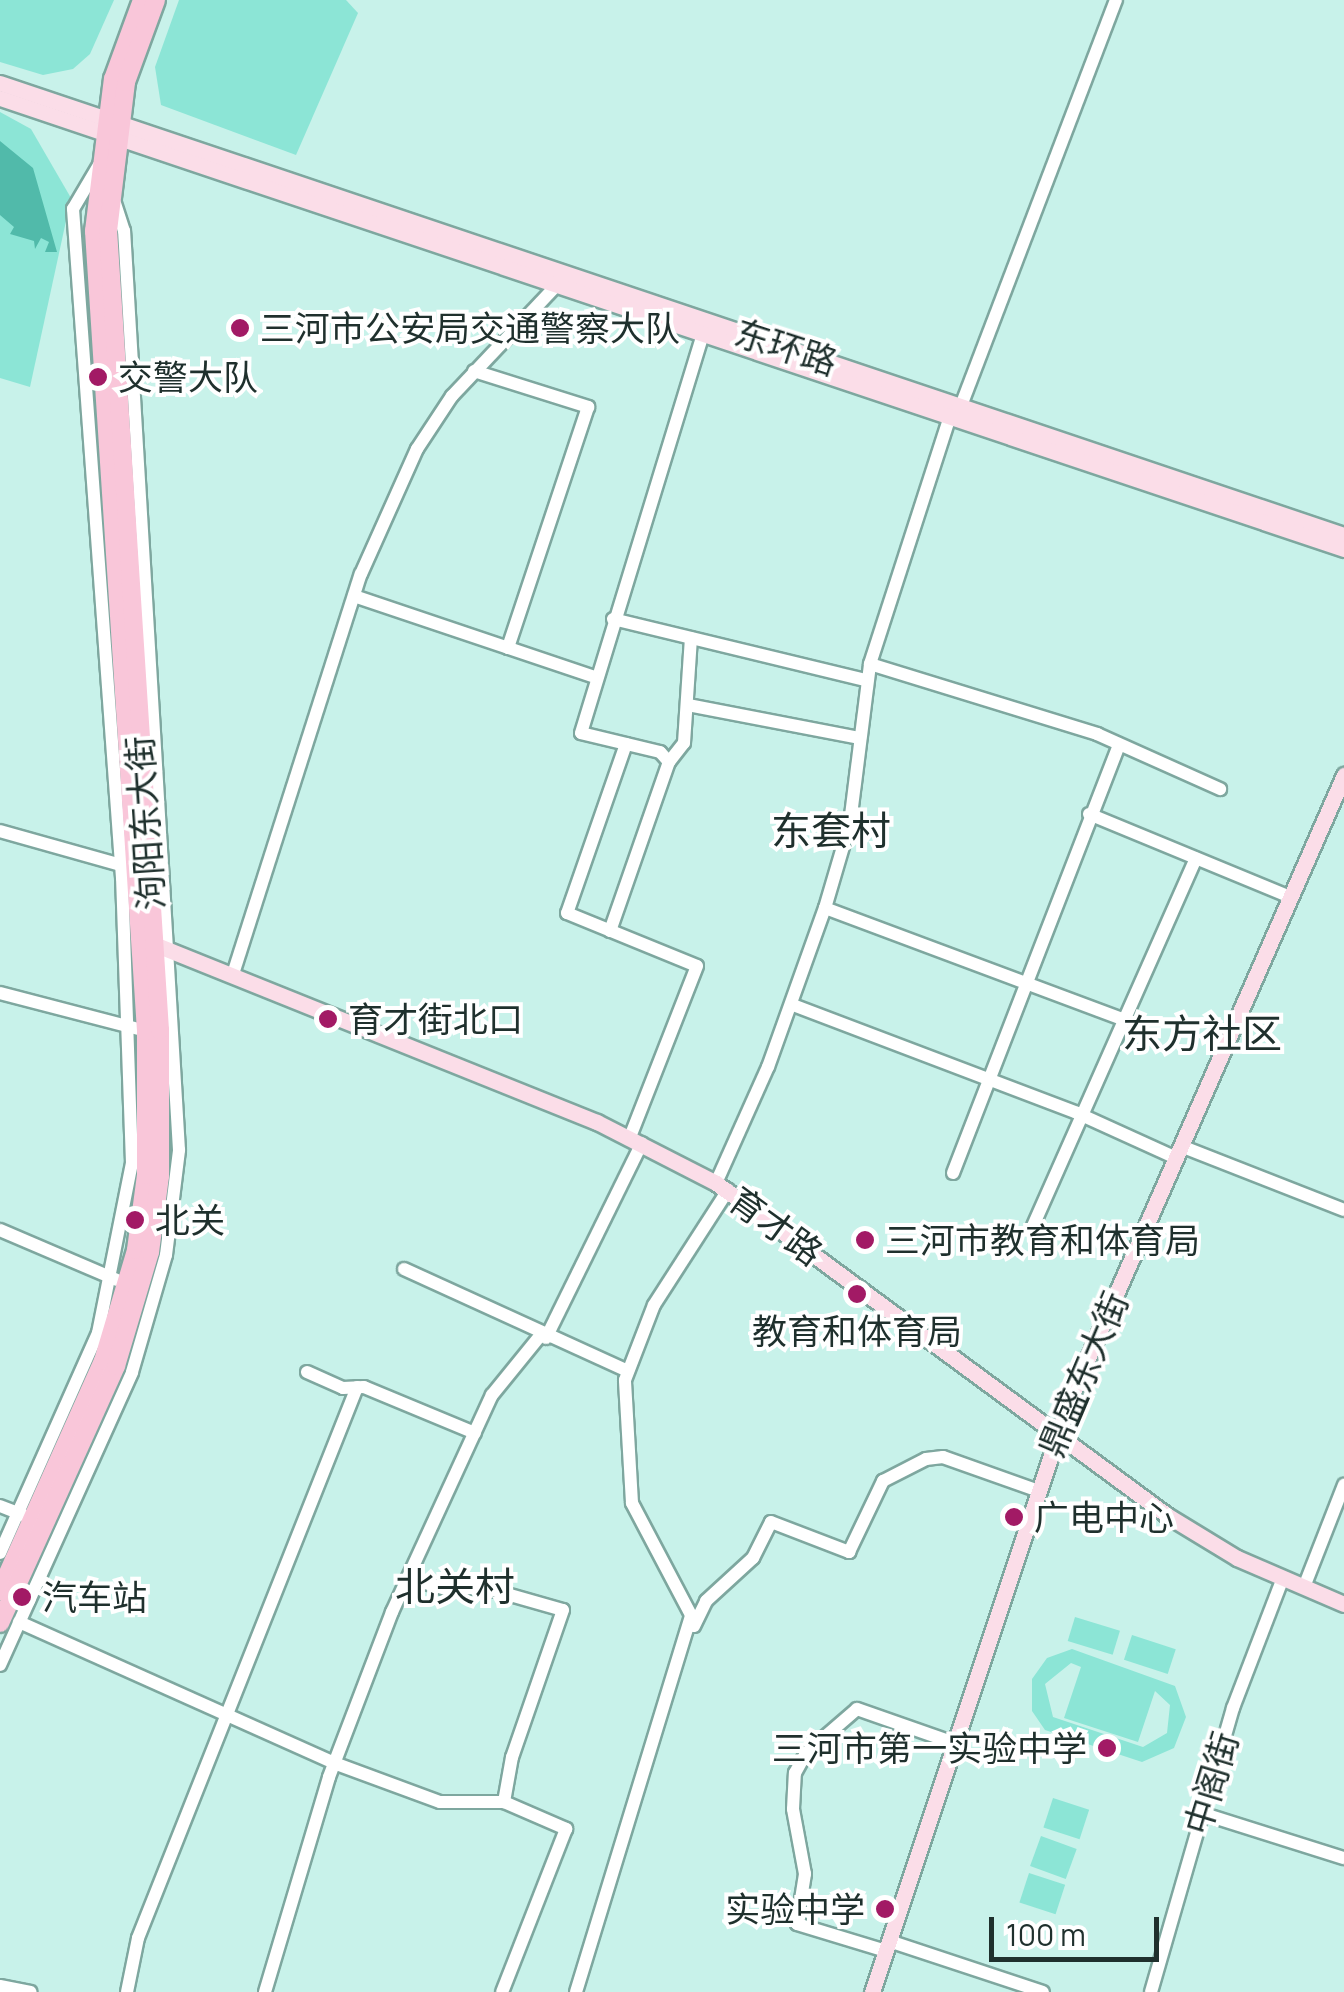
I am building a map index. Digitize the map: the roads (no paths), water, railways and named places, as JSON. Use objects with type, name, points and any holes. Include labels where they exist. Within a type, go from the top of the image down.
[{"type":"highway","name":"泃阳东大街","points":[[10,1623],[33,1518],[116,1366],[150,1252],[162,1129],[162,947],[112,329],[110,190],[115,70],[142,0]]},
{"type":"highway","name":"泃阳东大街","points":[[0,1591],[94,1385],[148,1148],[128,867],[94,231],[100,165],[156,0]]},
{"type":"main road","name":"东环路","points":[[0,84],[112,128],[556,285],[1344,535]]},
{"type":"main road","name":"东环路","points":[[0,98],[112,128],[956,413],[1344,549]]},
{"type":"main road","name":"鼎盛东大街","points":[[872,1992],[1056,1435],[1344,775]]},
{"type":"main road","name":"育才路","points":[[162,947],[636,1140],[722,1186],[1168,1516],[1283,1578],[1344,1604]]},
{"type":"street","points":[[688,1631],[687,1604],[632,1503],[632,1430],[622,1399],[628,1371],[654,1305],[722,1186],[793,1005],[850,823],[870,664],[956,413],[1116,0]]},
{"type":"street","points":[[233,974],[354,596],[417,449],[474,371],[556,285]]},
{"type":"street","points":[[669,762],[660,752],[582,732],[703,334]]},
{"type":"street","points":[[474,371],[588,406],[508,648]]},
{"type":"street","points":[[354,596],[597,678]]},
{"type":"street","points":[[614,619],[866,680]]},
{"type":"street","points":[[610,931],[669,762],[684,743],[688,705],[684,678],[691,638]]},
{"type":"street","points":[[870,664],[1119,746],[1220,788]]},
{"type":"street","points":[[688,705],[860,738]]},
{"type":"street","points":[[265,1992],[334,1763],[408,1578],[504,1373],[543,1337],[636,1140],[697,966],[567,913],[626,744]]},
{"type":"street","points":[[953,1173],[1089,814],[1119,746]]},
{"type":"street","points":[[1089,814],[1290,898]]},
{"type":"street","points":[[0,831],[128,867]]},
{"type":"street","points":[[1033,1226],[1196,858]]},
{"type":"street","points":[[825,908],[1124,1020]]},
{"type":"street","points":[[0,1665],[10,1623],[132,1372],[166,1256],[180,1110],[162,947]]},
{"type":"street","points":[[0,992],[139,1029]]},
{"type":"street","points":[[793,1005],[1178,1152],[1344,1210]]},
{"type":"street","points":[[0,1230],[120,1282]]},
{"type":"street","points":[[404,1269],[543,1337],[628,1371]]},
{"type":"street","points":[[306,1372],[357,1387],[475,1433]]},
{"type":"street","points":[[127,1992],[138,1938],[357,1387]]},
{"type":"street","points":[[576,1992],[688,1631],[706,1600],[753,1558],[772,1522],[850,1552],[883,1481],[926,1458],[943,1457],[1036,1490]]},
{"type":"street","points":[[1304,1587],[1344,1484]]},
{"type":"street","points":[[0,1506],[33,1518],[0,1553]]},
{"type":"street","points":[[408,1578],[442,1590],[482,1587],[563,1610],[512,1757],[504,1802]]},
{"type":"street","name":"中阁街","points":[[1151,1992],[1201,1813],[1283,1578]]},
{"type":"street","points":[[10,1623],[334,1763],[440,1802],[504,1802],[566,1830],[502,1992]]},
{"type":"street","points":[[954,1742],[857,1709],[806,1753],[796,1773],[793,1809],[805,1874],[797,1924],[1043,1992]]},
{"type":"street","points":[[1201,1813],[1344,1858]]},
{"type":"street","points":[[0,1986],[30,1992]]},
{"type":"place","name":"三河市公安局交通警察大队","points":[[240,328]]},
{"type":"place","name":"交警大队","points":[[98,377]]},
{"type":"place","name":"育才街北口","points":[[328,1019]]},
{"type":"place","name":"北关","points":[[135,1220]]},
{"type":"place","name":"三河市教育和体育局","points":[[865,1240]]},
{"type":"place","name":"教育和体育局","points":[[857,1294]]},
{"type":"place","name":"广电中心","points":[[1014,1517]]},
{"type":"place","name":"汽车站","points":[[22,1597]]},
{"type":"place","name":"三河市第一实验中学","points":[[1107,1748]]},
{"type":"place","name":"实验中学","points":[[885,1909]]},
{"type":"district","name":"东套村","points":[[831,830]]},
{"type":"district","name":"东方社区","points":[[1202,1033]]},
{"type":"district","name":"北关村","points":[[455,1586]]}]
